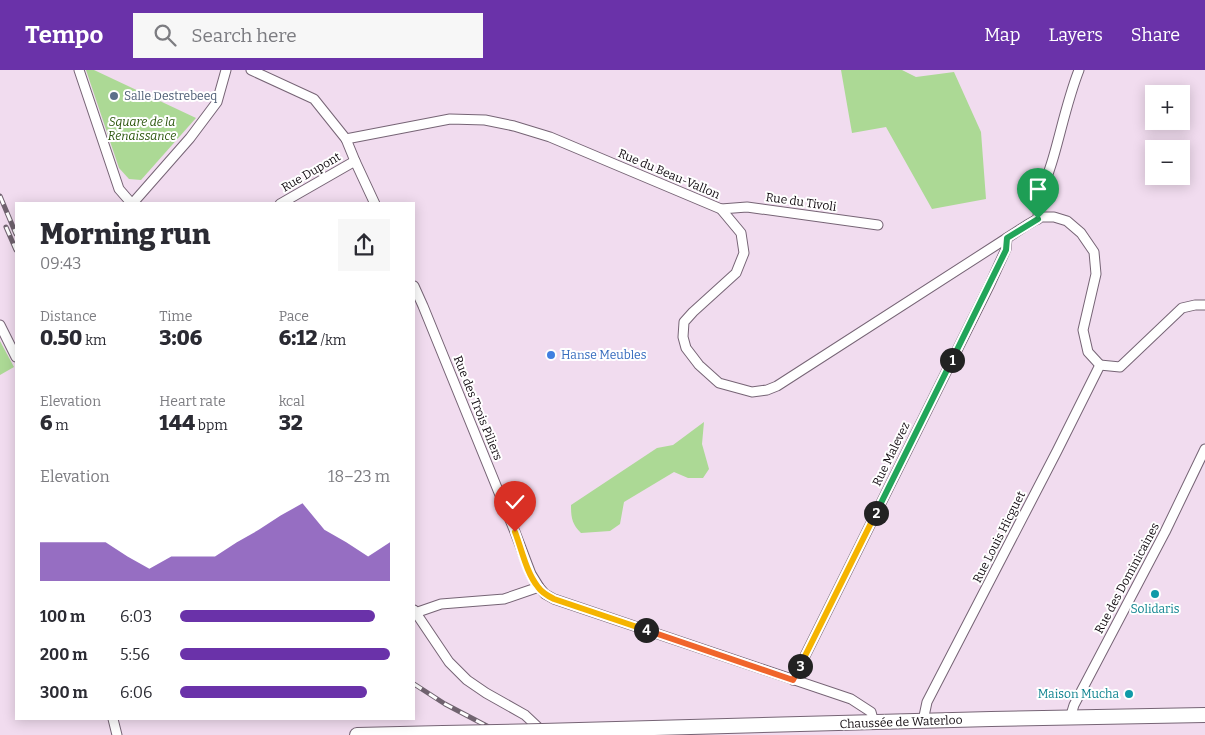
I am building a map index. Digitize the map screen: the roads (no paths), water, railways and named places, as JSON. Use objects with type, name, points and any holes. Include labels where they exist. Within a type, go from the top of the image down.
[{"type":"main road","name":"Chaussée de Waterloo","points":[[357,735],[1205,715]]},
{"type":"street","points":[[79,70],[119,189],[130,202]]},
{"type":"street","points":[[134,202],[190,138],[217,102],[226,70]]},
{"type":"street","points":[[252,70],[314,99],[346,139],[374,202]]},
{"type":"street","points":[[1079,70],[1071,89],[1053,158],[1038,205],[1038,219],[1041,217],[1054,217],[1067,221],[1082,233],[1094,252],[1096,274],[1083,330],[1088,352],[1100,365],[1120,367],[1182,308],[1205,305]]},
{"type":"street","name":"Rue du Beau-Vallon","points":[[346,139],[450,119],[485,120],[514,126],[550,137],[721,208],[742,233],[744,252],[736,273],[684,322],[683,336],[686,348],[699,365],[719,383],[752,392],[767,390],[777,386],[1038,219]]},
{"type":"street","name":"Rue Dupont","points":[[283,202],[355,161]]},
{"type":"street","name":"Rue du Tivoli","points":[[721,208],[747,207],[878,225]]},
{"type":"street","name":"Rue Malevez","points":[[793,680],[990,284],[1006,250],[1007,238]]},
{"type":"street","name":"Rue des Trois Piliers","points":[[415,288],[515,532],[530,574],[538,588]]},
{"type":"street","points":[[0,325],[15,355]]},
{"type":"street","name":"Rue Louis Hicguet","points":[[923,721],[927,702],[1100,365]]},
{"type":"street","name":"Rue des Dominicaines","points":[[1070,718],[1074,706],[1165,532],[1205,450]]},
{"type":"street","points":[[415,611],[441,604],[504,599],[538,588],[554,599],[851,699],[871,712],[874,723]]},
{"type":"street","points":[[415,612],[449,662],[467,680],[525,715],[542,732]]},
{"type":"street","points":[[114,720],[117,735]]},
{"type":"railway","points":[[0,196],[15,232]]},
{"type":"railway","points":[[6,227],[15,248]]},
{"type":"railway","points":[[415,685],[445,704],[504,735]]},
{"type":"place","name":"Salle Destrebeeq","points":[[114,96]]},
{"type":"place","name":"Hanse Meubles","points":[[551,355]]},
{"type":"place","name":"Solidaris","points":[[1155,594]]},
{"type":"place","name":"Maison Mucha","points":[[1129,694]]},
{"type":"park label","name":"Square de la Renaissance","points":[[142,129]]}]
